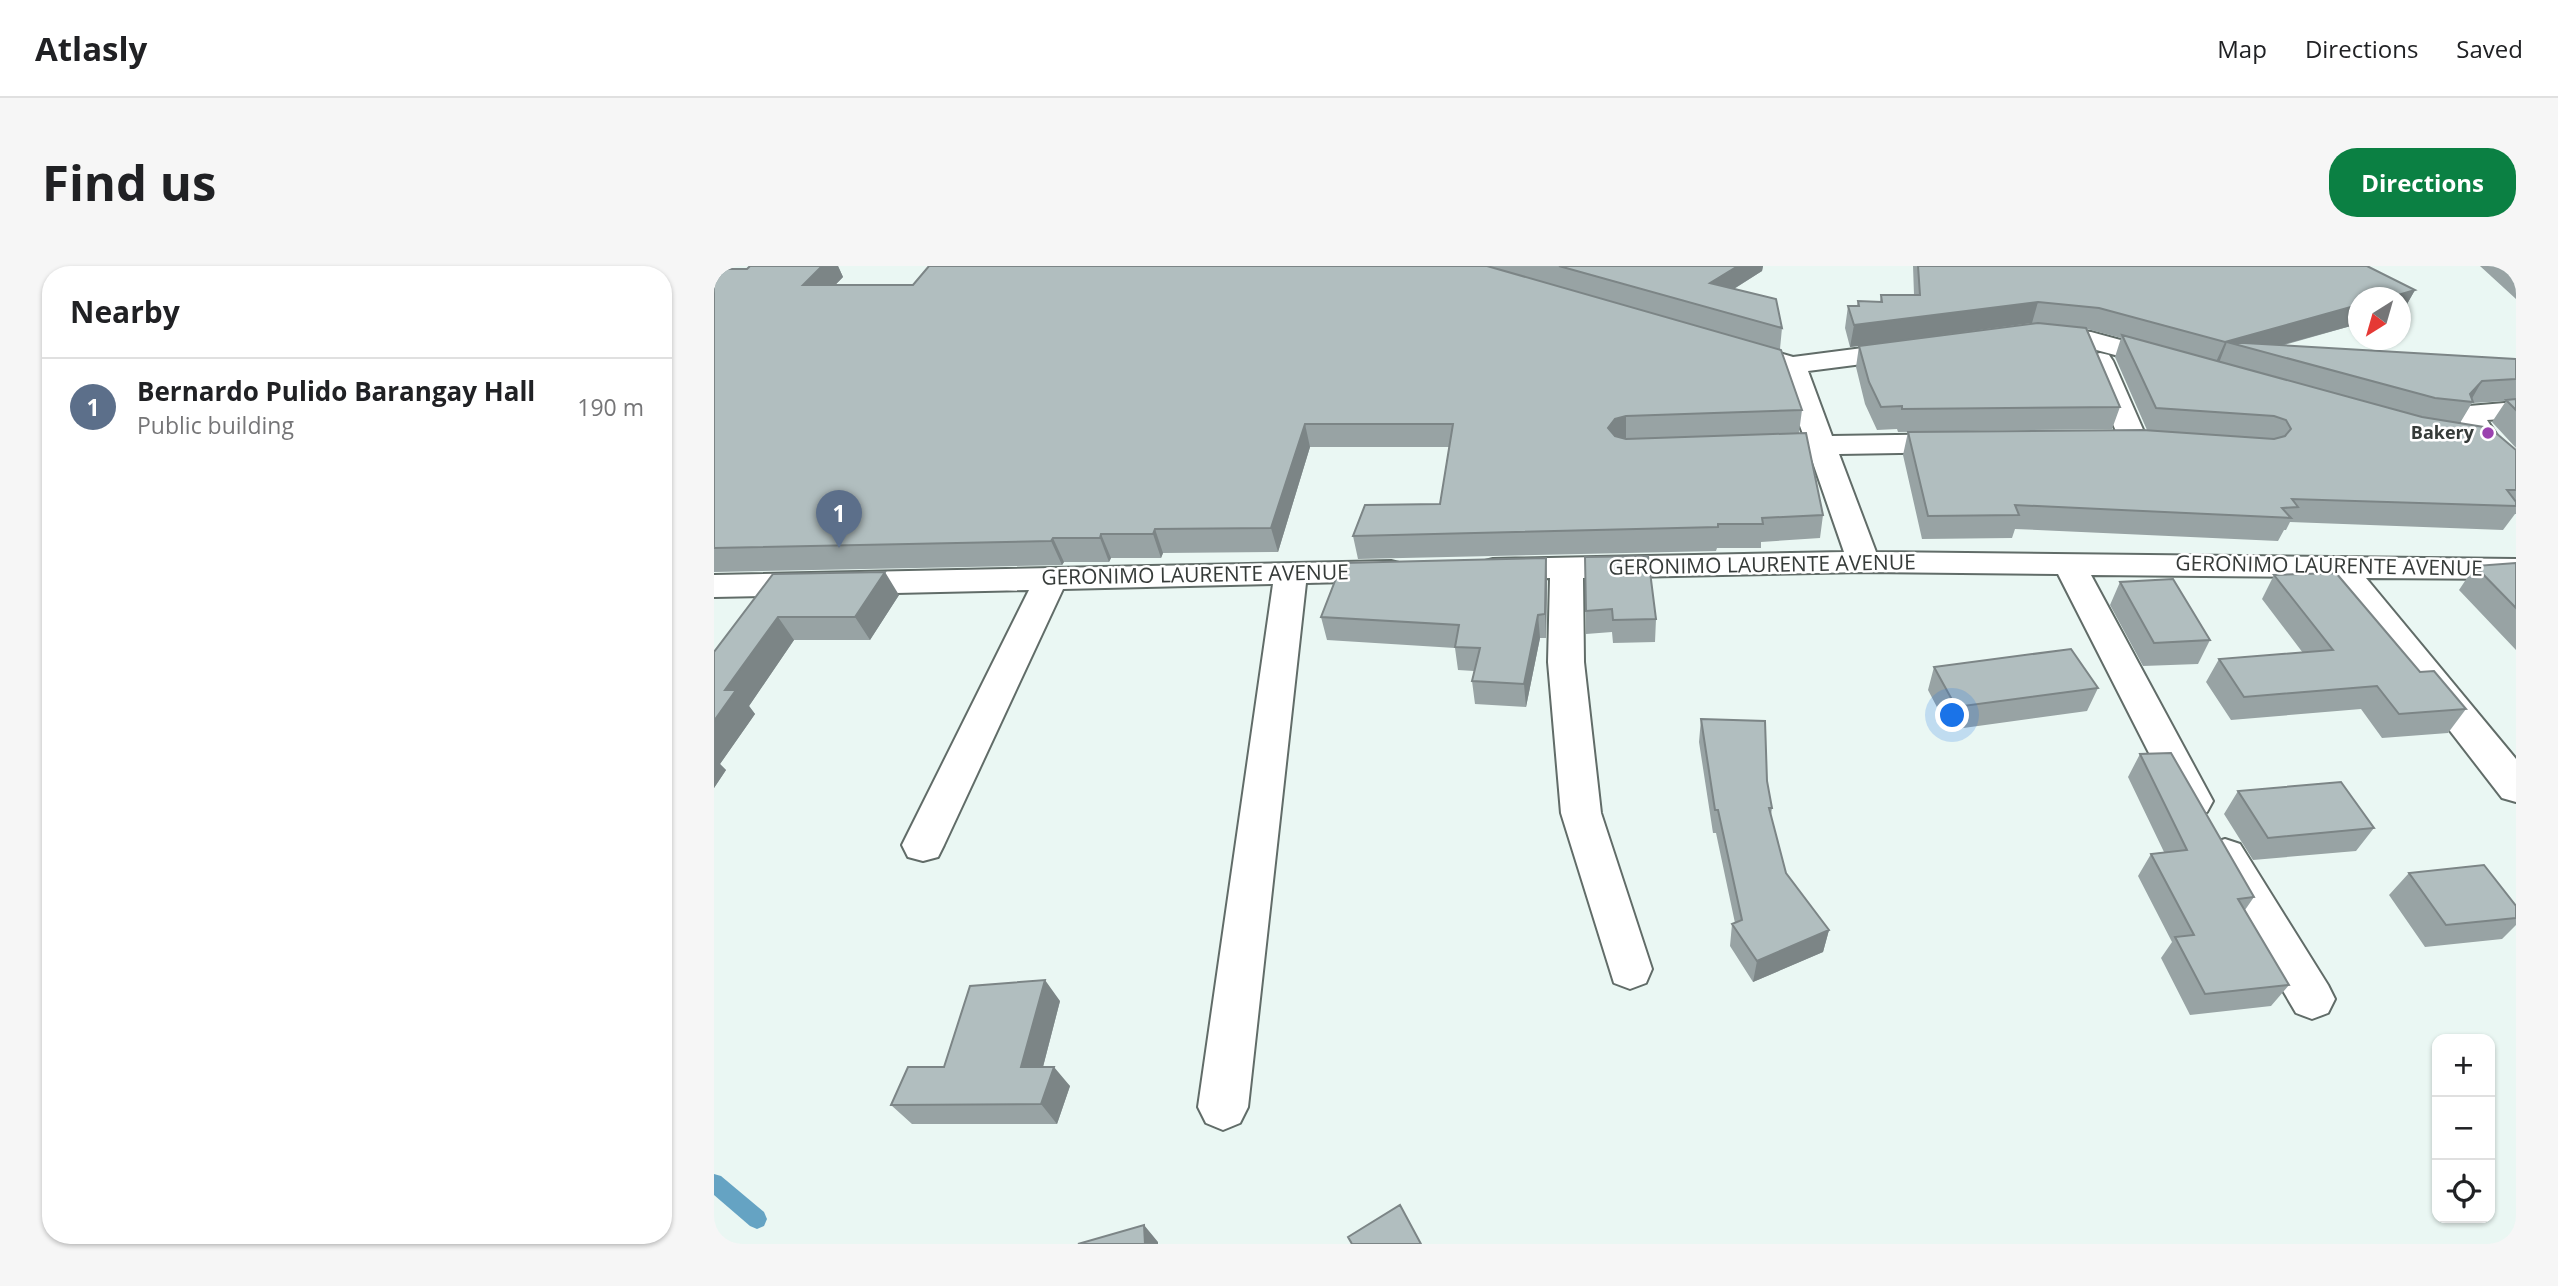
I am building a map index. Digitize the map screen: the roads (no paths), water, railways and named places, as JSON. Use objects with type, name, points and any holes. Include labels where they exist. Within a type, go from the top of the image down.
[{"type":"street","points":[[2019,335],[2048,334],[2091,340],[2197,369]]},
{"type":"street","points":[[2091,340],[2135,442]]},
{"type":"street","points":[[1713,342],[1792,365],[1939,346]]},
{"type":"street","points":[[1792,365],[1864,562]]},
{"type":"street","points":[[2484,445],[2472,418],[2479,412],[2516,410]]},
{"type":"street","points":[[1723,447],[1981,443]]},
{"type":"street","name":"GERONIMO LAURENTE AVENUE","points":[[1457,570],[1864,562],[2516,569]]},
{"type":"street","points":[[2069,564],[2202,817],[2312,999]]},
{"type":"street","points":[[2339,566],[2516,788]]},
{"type":"street","points":[[1567,568],[1566,662],[1581,813],[1630,969]]},
{"type":"street","name":"GERONIMO LAURENTE AVENUE","points":[[714,586],[1415,570]]},
{"type":"street","points":[[1223,1107],[1291,572]]},
{"type":"street","points":[[923,845],[1051,578]]},
{"type":"street","points":[[754,617],[778,585]]},
{"type":"waterway","points":[[714,1183],[757,1219]]},
{"type":"place","name":"Bakery","points":[[2488,433]]},
{"type":"place","name":"Bernardo Pulido Barangay Hall","points":[[839,548]]}]
